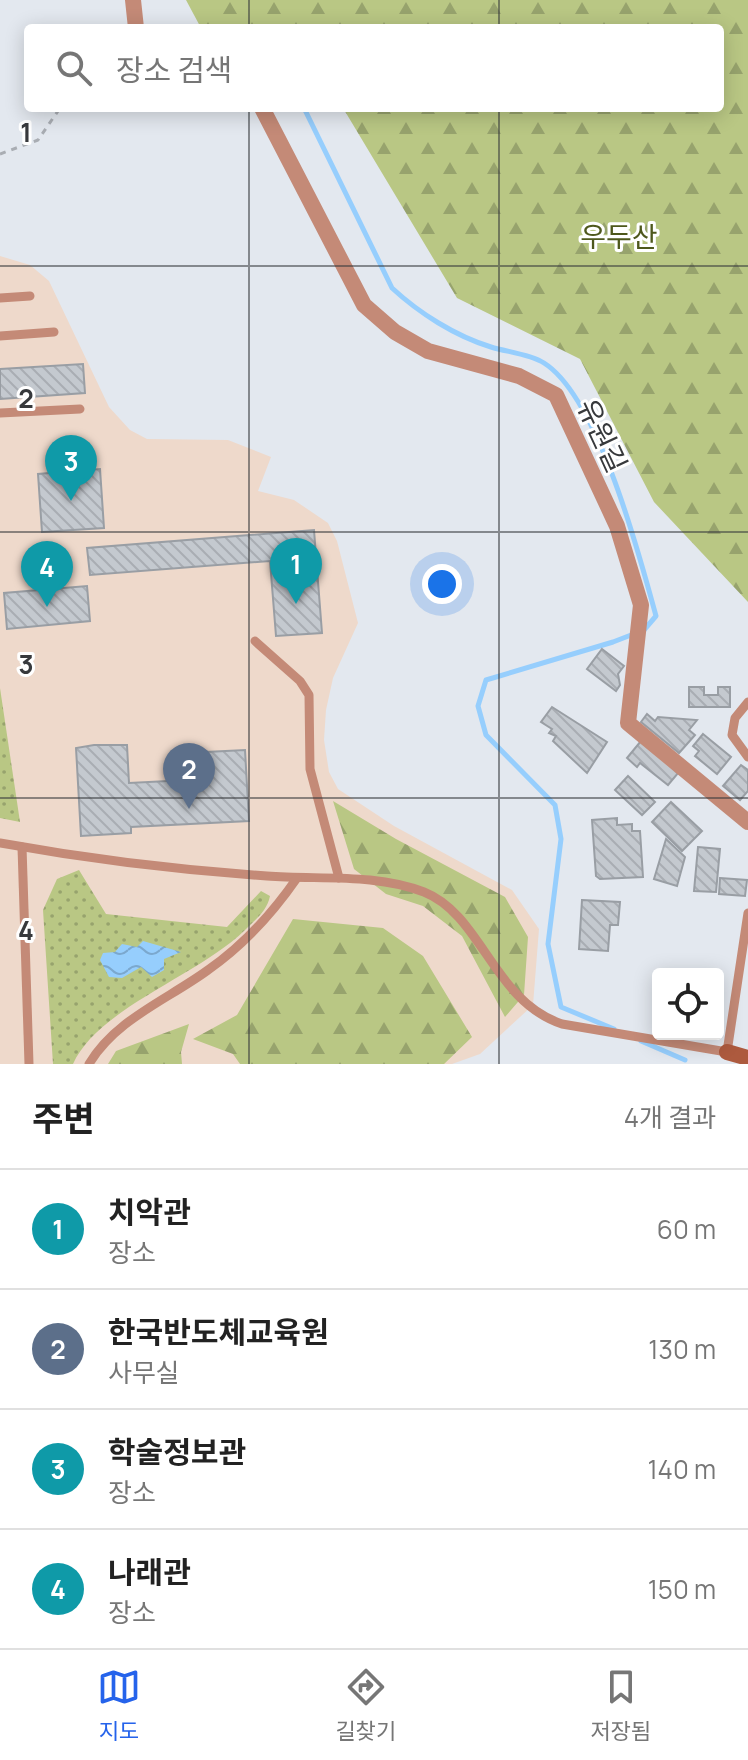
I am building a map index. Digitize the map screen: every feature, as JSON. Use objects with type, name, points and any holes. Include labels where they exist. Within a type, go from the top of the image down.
[{"type":"street","points":[[133,0],[136,24]]},
{"type":"street","name":"유원길","points":[[264,112],[364,305],[395,332],[428,351],[458,362],[519,376],[556,395],[617,526],[641,605],[628,723],[748,822]]},
{"type":"street","points":[[727,1052],[748,1058]]},
{"type":"lane","points":[[0,298],[30,296]]},
{"type":"lane","points":[[0,336],[54,332]]},
{"type":"lane","points":[[0,413],[80,409]]},
{"type":"lane","points":[[255,641],[300,681],[309,695],[310,769],[339,878]]},
{"type":"lane","points":[[748,702],[735,718],[732,735],[748,757]]},
{"type":"lane","points":[[0,843],[297,878],[339,878],[398,885],[427,893],[451,909],[525,1006],[541,1017],[562,1024],[727,1052],[748,913]]},
{"type":"lane","points":[[22,847],[29,1064]]},
{"type":"lane","points":[[89,1064],[98,1048],[132,1018],[212,968],[268,920],[297,878]]},
{"type":"lane","points":[[747,1064],[748,1058]]},
{"type":"path","points":[[0,154],[38,140],[57,112]]},
{"type":"shaded area","points":[[0,256],[30,265],[49,281],[109,407],[130,430],[147,439],[228,440],[271,457],[258,491],[294,500],[328,523],[337,541],[358,623],[333,678],[326,710],[324,740],[329,772],[338,789],[394,826],[512,890],[539,929],[533,1005],[480,1054],[452,1064],[0,1064]]},
{"type":"green space","name":"우두산","points":[[186,0],[748,0],[748,602],[654,502],[580,359],[457,298],[345,112],[724,112],[724,24],[199,24]]},
{"type":"green space","points":[[0,688],[20,822],[0,818]]},
{"type":"green space","points":[[333,801],[396,839],[505,897],[528,937],[524,995],[505,1017],[462,936],[423,906],[386,894],[354,869]]},
{"type":"green space","points":[[79,870],[106,914],[227,927],[261,891],[270,896],[260,914],[225,947],[126,1009],[86,1044],[73,1064],[53,1064],[43,910],[57,879]]},
{"type":"green space","points":[[293,919],[383,928],[423,956],[472,1037],[444,1064],[240,1064],[233,1054],[193,1039],[237,1015]]},
{"type":"green space","points":[[189,1024],[181,1052],[182,1064],[108,1064],[116,1051]]},
{"type":"water","points":[[143,941],[181,952],[164,959],[164,970],[152,977],[141,967],[122,978],[109,977],[100,960],[103,953],[115,952],[122,944],[137,947]]},
{"type":"building","points":[[83,364],[85,393],[0,399],[0,369]]},
{"type":"building","points":[[100,469],[104,528],[42,532],[38,474]]},
{"type":"building","points":[[314,530],[322,633],[276,636],[270,561],[90,575],[87,548]]},
{"type":"building","points":[[87,586],[90,621],[7,629],[4,593]]},
{"type":"building","points":[[602,649],[624,666],[618,674],[620,685],[616,691],[587,669]]},
{"type":"building","points":[[689,687],[704,687],[704,695],[718,695],[718,687],[730,687],[730,707],[689,707]]},
{"type":"building","points":[[552,707],[607,742],[587,773],[553,741],[556,736],[549,733],[552,729],[541,722]]},
{"type":"building","points":[[647,714],[655,721],[658,717],[697,720],[689,730],[695,735],[679,753],[641,722]]},
{"type":"building","points":[[703,734],[731,757],[717,774],[695,756],[699,751],[693,746]]},
{"type":"building","points":[[641,741],[679,772],[668,785],[640,763],[637,767],[627,758]]},
{"type":"building","points":[[127,745],[129,783],[208,779],[206,752],[245,750],[249,821],[131,827],[131,833],[81,836],[76,748]]},
{"type":"building","points":[[741,765],[748,770],[748,791],[740,800],[723,786]]},
{"type":"building","points":[[628,776],[655,802],[642,815],[615,790]]},
{"type":"building","points":[[671,802],[702,831],[682,851],[652,822]]},
{"type":"building","points":[[617,818],[617,825],[632,824],[632,831],[640,831],[643,877],[600,879],[596,876],[592,820]]},
{"type":"building","points":[[666,839],[685,857],[677,886],[654,879]]},
{"type":"building","points":[[698,847],[720,849],[716,892],[694,891]]},
{"type":"building","points":[[720,878],[747,880],[745,896],[719,894]]},
{"type":"building","points":[[582,900],[620,902],[618,925],[610,925],[608,951],[579,949]]},
{"type":"waterway","points":[[306,112],[392,288],[451,330],[491,347],[544,363],[564,381],[582,408],[614,479],[656,616],[644,630],[613,642],[486,680],[478,706],[486,735],[555,805],[561,839],[548,944],[561,1007],[614,1029]]},
{"type":"waterway","points":[[641,1041],[685,1060]]},
{"type":"place","name":"학술정보관","points":[[71,501]]},
{"type":"place","name":"치악관","points":[[296,604]]},
{"type":"place","name":"나래관","points":[[47,607]]},
{"type":"place","name":"한국반도체교육원","points":[[189,809]]}]
